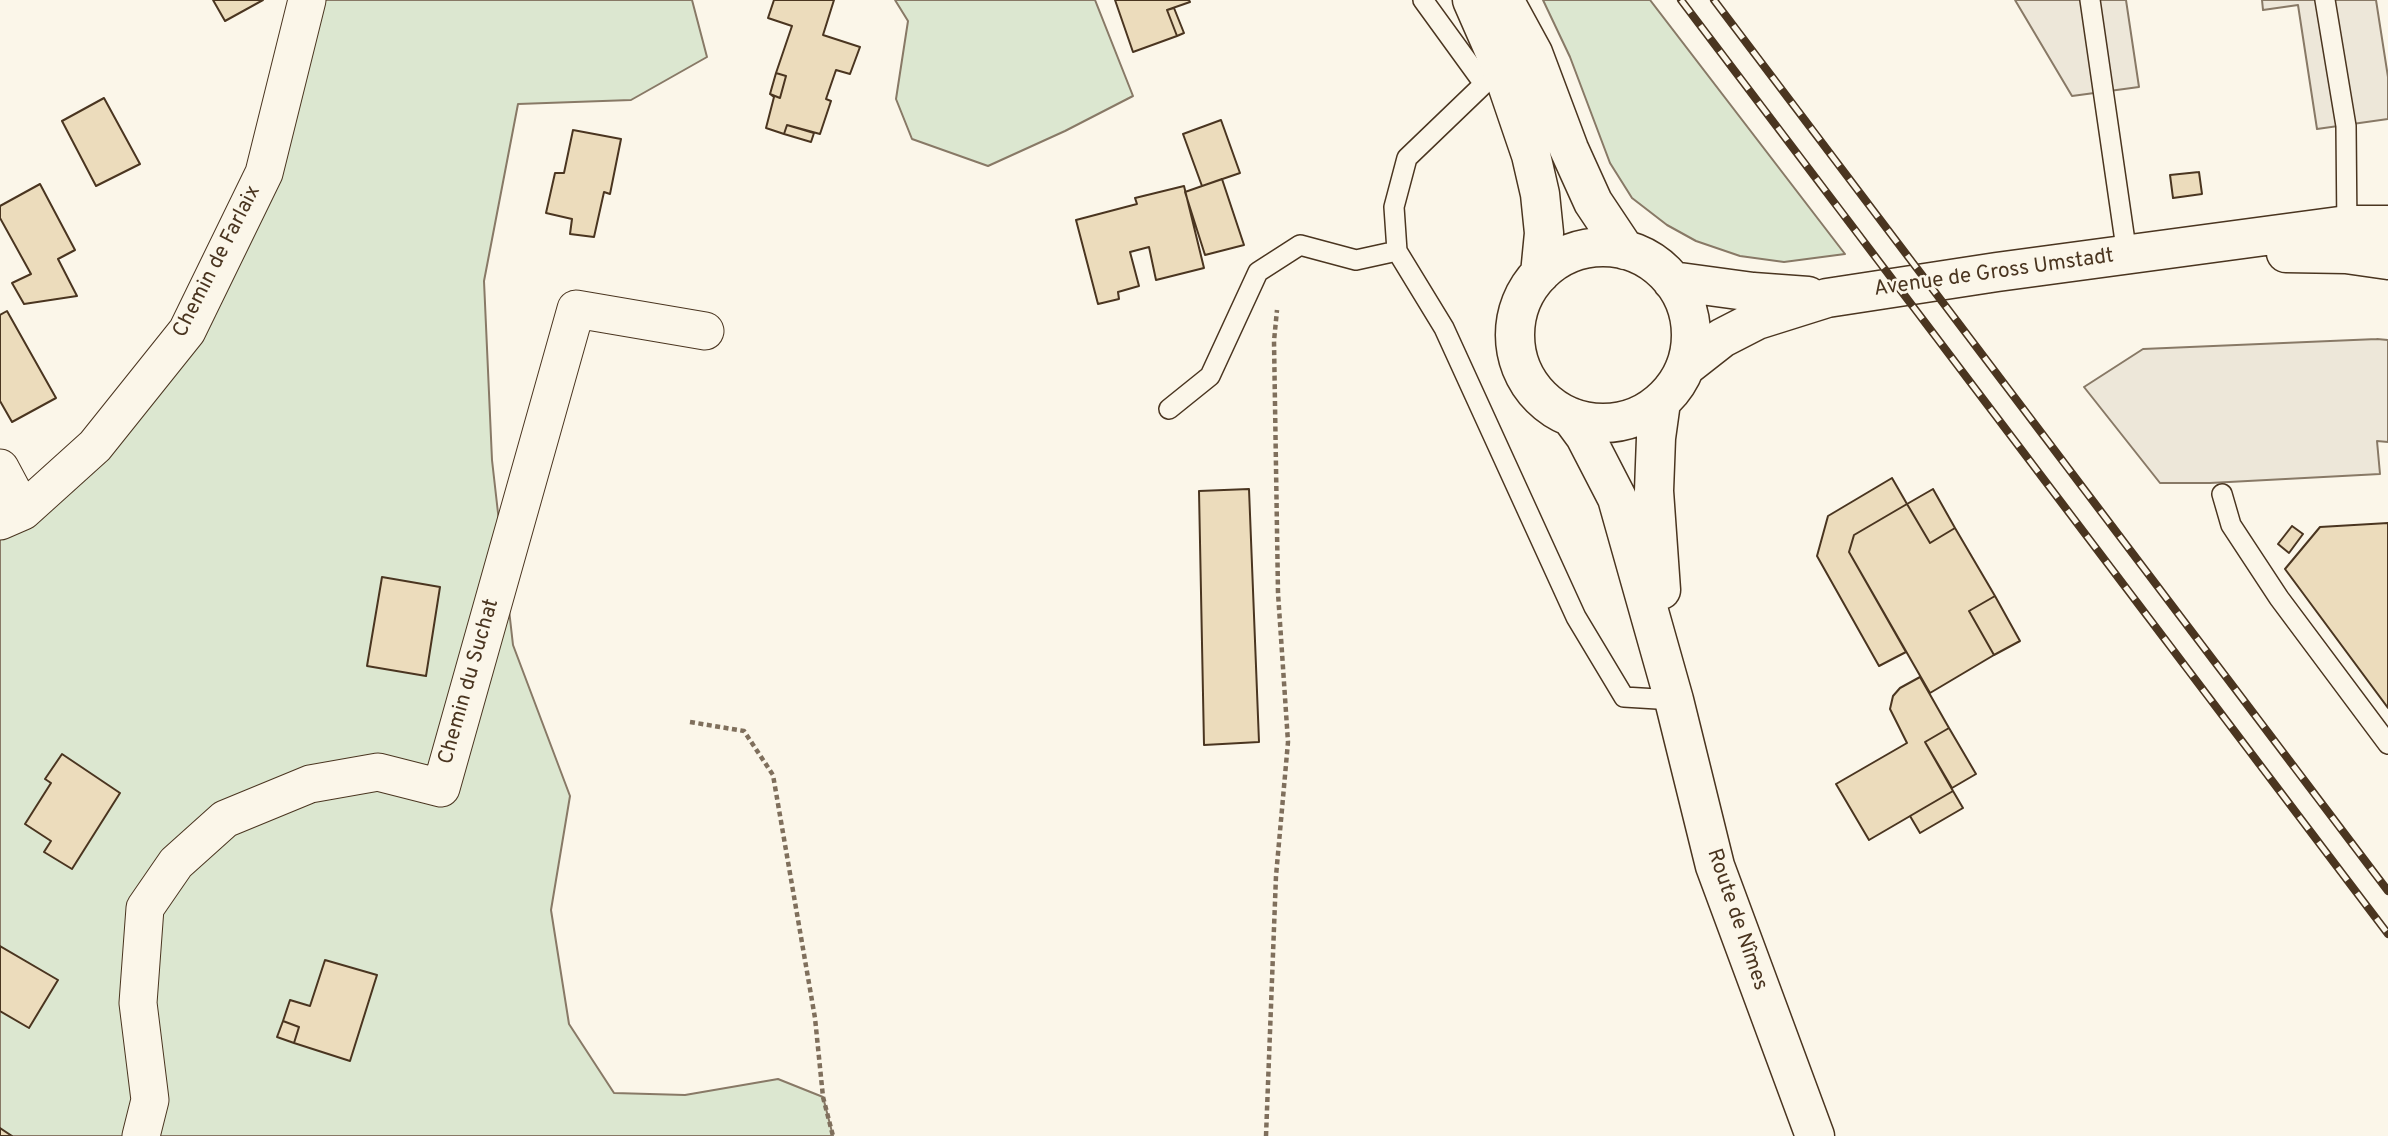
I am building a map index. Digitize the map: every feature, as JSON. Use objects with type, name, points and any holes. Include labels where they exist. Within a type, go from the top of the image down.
[{"type":"main road","points":[[1472,0],[1492,74],[1531,155],[1540,194],[1544,233],[1540,274]]},
{"type":"main road","points":[[1504,0],[1533,53],[1569,149],[1593,202],[1625,250]]},
{"type":"main road","name":"Avenue de Gross Umstadt","points":[[1685,367],[1722,338],[1757,320],[1827,298],[2144,253],[2346,239],[2388,225]]},
{"type":"main road","name":"Avenue de Gross Umstadt","points":[[2346,239],[2388,260]]},
{"type":"main road","points":[[1607,247],[1625,250],[1651,261],[1672,281],[1685,304],[1691,331],[1685,367],[1679,380],[1661,402],[1633,418],[1618,422],[1586,421],[1571,417],[1544,401],[1525,376],[1516,346],[1517,315],[1540,274],[1554,262],[1588,249],[1607,247]]},
{"type":"main road","name":"Avenue de Gross Umstadt","points":[[1672,281],[1753,292],[1827,298]]},
{"type":"main road","name":"Route de Nîmes","points":[[1661,402],[1656,438],[1657,548],[1674,699]]},
{"type":"main road","name":"Route de Nîmes","points":[[1571,417],[1585,436],[1617,498],[1674,699],[1715,866],[1815,1136]]},
{"type":"street","name":"Chemin de Farlaix","points":[[12,516],[95,446],[187,331],[264,173],[307,0]]},
{"type":"street","name":"Chemin du Suchat","points":[[141,1136],[150,1100],[138,1003],[145,908],[176,863],[225,819],[310,784],[378,772],[441,788],[576,309],[705,331]]},
{"type":"street","points":[[0,468],[12,516]]},
{"type":"lane","points":[[1423,0],[1492,74],[1407,158],[1394,206],[1397,251],[1444,328],[1576,617],[1624,697],[1674,699]]},
{"type":"lane","points":[[2090,0],[2144,253]]},
{"type":"lane","points":[[2325,0],[2346,126],[2346,239]]},
{"type":"lane","points":[[1169,409],[1210,376],[1258,272],[1300,245],[1356,260],[1397,251]]},
{"type":"lane","points":[[2222,494],[2231,526],[2279,598],[2388,744]]},
{"type":"path","points":[[1266,1136],[1276,876],[1288,743],[1278,593],[1274,341],[1278,305]]},
{"type":"path","points":[[690,722],[744,731],[773,775],[815,1018],[823,1097],[833,1136]]},
{"type":"green space","points":[[307,0],[692,0],[707,57],[631,100],[518,104],[484,281],[492,460],[513,645],[570,796],[551,910],[569,1024],[614,1093],[685,1095],[778,1079],[823,1097],[833,1136],[0,1136],[0,521],[95,446],[264,173]]},
{"type":"green space","points":[[895,0],[1095,0],[1133,96],[988,166],[912,139],[896,99],[908,21]]},
{"type":"green space","points":[[1543,0],[1650,0],[1845,254],[1784,262],[1740,256],[1696,241],[1667,225],[1632,198],[1610,163],[1570,57]]},
{"type":"shaded area","points":[[2015,0],[2126,0],[2139,87],[2072,96]]},
{"type":"shaded area","points":[[2262,0],[2376,0],[2388,77],[2388,119],[2317,129],[2298,5],[2263,10]]},
{"type":"shaded area","points":[[2388,340],[2388,442],[2377,441],[2380,474],[2160,483],[2084,387],[2143,349]]},
{"type":"building","points":[[213,0],[263,0],[225,21]]},
{"type":"building","points":[[774,0],[834,0],[823,35],[860,47],[850,74],[836,70],[826,99],[831,101],[820,134],[787,125],[784,134],[766,128],[774,97],[770,94],[780,98],[786,76],[776,73],[792,26],[768,18]]},
{"type":"building","points":[[1115,0],[1190,2],[1167,10],[1177,36],[1133,52]]},
{"type":"building","points":[[1174,8],[1184,33],[1177,36],[1167,10]]},
{"type":"building","points":[[776,73],[786,76],[780,98],[770,94]]},
{"type":"building","points":[[104,98],[140,164],[96,186],[62,121]]},
{"type":"building","points":[[1221,120],[1240,173],[1202,186],[1183,134]]},
{"type":"building","points":[[787,125],[814,133],[811,142],[784,134]]},
{"type":"building","points":[[573,130],[621,139],[610,194],[604,192],[594,237],[570,234],[572,219],[546,213],[555,173],[564,173]]},
{"type":"building","points":[[2199,172],[2202,194],[2173,198],[2170,175]]},
{"type":"building","points":[[1222,179],[1244,245],[1205,255],[1185,192]]},
{"type":"building","points":[[40,184],[75,250],[58,259],[77,296],[24,304],[12,283],[31,274],[0,218],[0,206]]},
{"type":"building","points":[[1184,186],[1204,268],[1156,280],[1149,247],[1130,252],[1139,286],[1118,292],[1119,299],[1098,304],[1076,220],[1137,204],[1135,198]]},
{"type":"building","points":[[7,311],[56,398],[12,422],[0,401],[0,315]]},
{"type":"building","points":[[1892,478],[1907,504],[1854,535],[1849,552],[1906,652],[1879,666],[1817,556],[1828,516]]},
{"type":"building","points":[[1249,489],[1259,742],[1204,745],[1199,491]]},
{"type":"building","points":[[1933,489],[1955,528],[1930,543],[1907,504]]},
{"type":"building","points":[[1907,504],[1930,543],[1955,528],[1995,596],[1969,611],[1994,655],[1930,693],[1849,552],[1854,535]]},
{"type":"building","points":[[2388,523],[2388,708],[2285,569],[2320,527]]},
{"type":"building","points":[[2292,526],[2303,534],[2289,553],[2278,544]]},
{"type":"building","points":[[382,577],[440,587],[426,676],[367,666]]},
{"type":"building","points":[[1995,596],[2020,641],[1994,655],[1969,611]]},
{"type":"building","points":[[1920,677],[1949,728],[1925,742],[1953,791],[1869,840],[1836,784],[1907,743],[1890,709],[1893,696],[1900,688]]},
{"type":"building","points":[[1949,728],[1976,774],[1952,788],[1925,742]]},
{"type":"building","points":[[62,754],[120,793],[72,869],[44,852],[51,841],[25,824],[51,783],[45,779]]},
{"type":"building","points":[[1953,791],[1963,808],[1920,833],[1910,816]]},
{"type":"building","points":[[0,946],[58,980],[29,1028],[0,1011]]},
{"type":"building","points":[[325,960],[377,975],[350,1061],[294,1043],[299,1027],[283,1021],[290,1000],[310,1006]]},
{"type":"building","points":[[283,1021],[299,1027],[294,1043],[277,1037]]},
{"type":"building","points":[[0,1128],[12,1136],[0,1136]]},
{"type":"railway","points":[[1681,0],[2388,934]]},
{"type":"railway","points":[[1714,0],[2388,891]]}]
